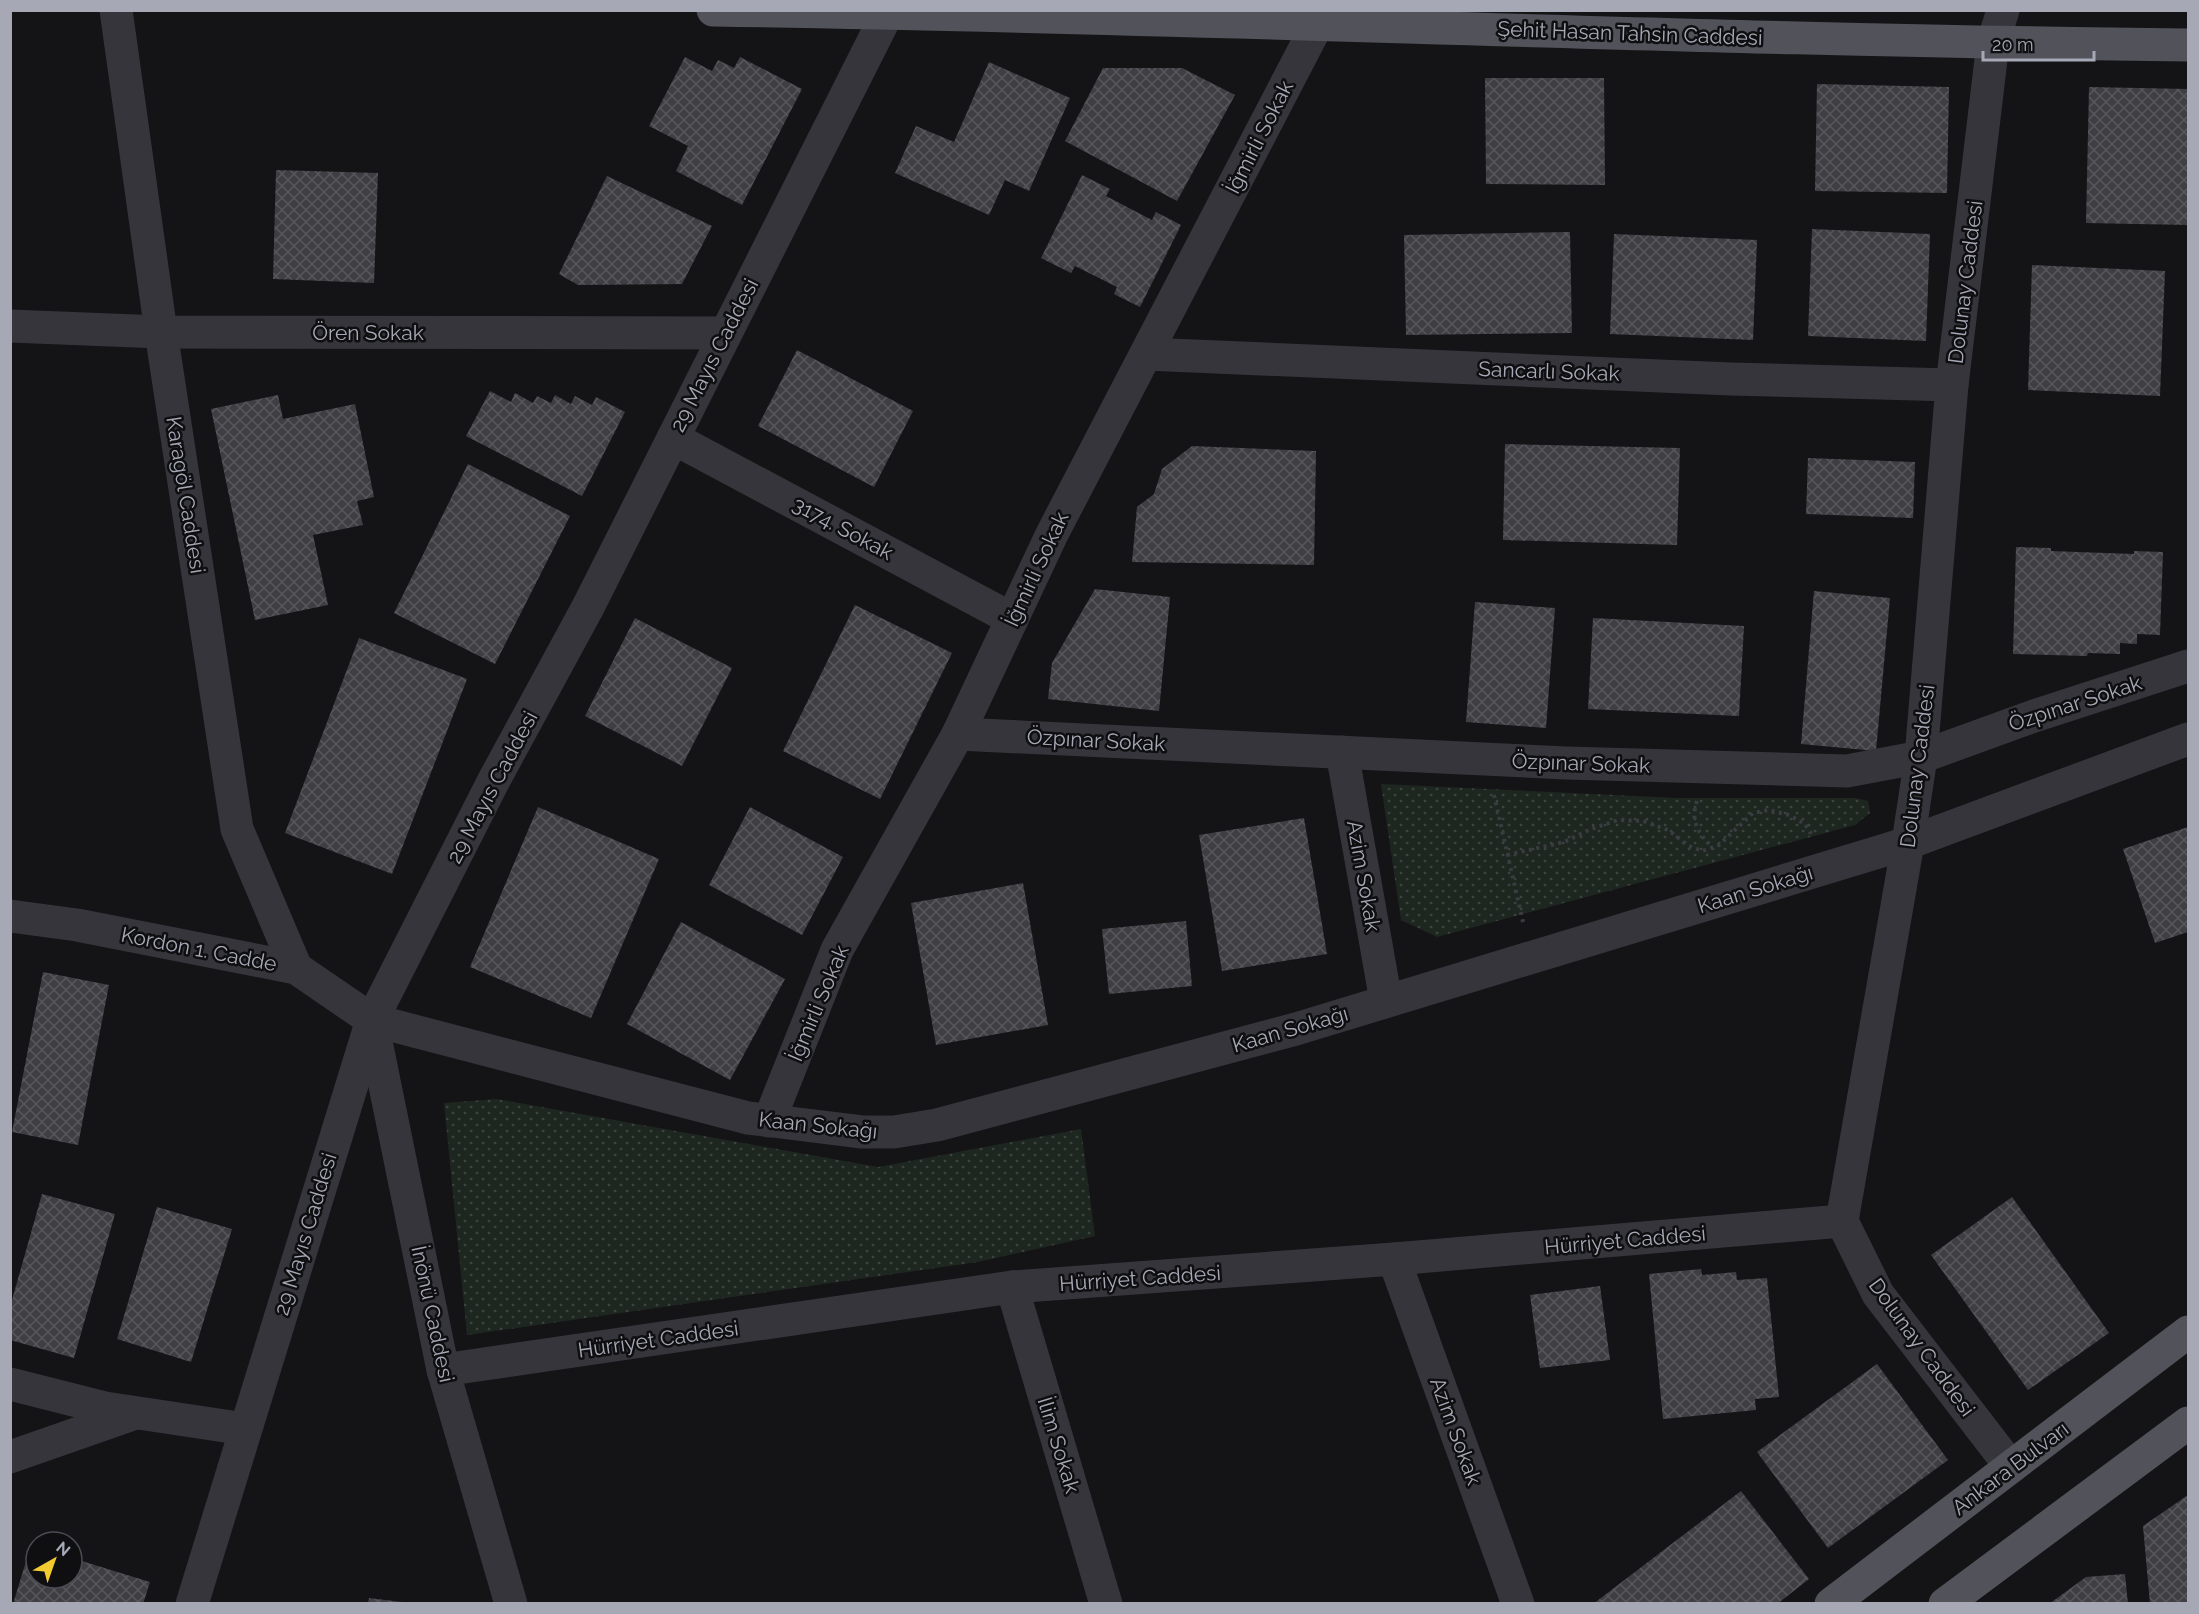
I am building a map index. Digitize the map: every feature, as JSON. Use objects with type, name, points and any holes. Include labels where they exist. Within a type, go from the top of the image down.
[{"type":"main road","name":"Şehit Hasan Tahsin Caddesi","points":[[712,10],[1318,23],[1993,43],[2188,45]]},
{"type":"main road","name":"Ankara Bulvarı","points":[[1831,1604],[2188,1332]]},
{"type":"main road","points":[[1945,1604],[2188,1424]]},
{"type":"street","name":"Karagöl Caddesi","points":[[116,10],[161,332],[237,829],[296,968]]},
{"type":"street","name":"Dolunay Caddesi","points":[[2003,10],[1993,43],[1952,385],[1921,756],[1842,1221],[1878,1294],[2011,1467]]},
{"type":"street","name":"29 Mayıs Caddesi","points":[[192,1604],[244,1429],[372,1020],[489,791],[588,607],[888,12]]},
{"type":"street","name":"İğmirli Sokak","points":[[769,1121],[837,950],[958,734],[1052,534],[1318,23]]},
{"type":"street","name":"Ören Sokak","points":[[10,326],[161,332],[725,333]]},
{"type":"street","name":"Sancarlı Sokak","points":[[1146,354],[1731,379],[1952,385]]},
{"type":"street","name":"3174. Sokak","points":[[673,438],[1012,619]]},
{"type":"street","name":"Özpınar Sokak","points":[[958,734],[1485,759],[1847,771],[1921,756],[2034,716],[2188,666]]},
{"type":"street","name":"Kaan Sokağı","points":[[372,1020],[748,1118],[862,1132],[894,1132],[937,1125],[1296,1029],[1908,843],[2188,739]]},
{"type":"street","name":"Azim Sokak","points":[[1342,752],[1386,1001]]},
{"type":"street","name":"Kordon 1. Cadde","points":[[10,916],[77,925],[296,968],[372,1020]]},
{"type":"street","name":"İnönü Caddesi","points":[[372,1020],[443,1370],[511,1604]]},
{"type":"street","name":"Hürriyet Caddesi","points":[[443,1370],[1012,1287],[1394,1259],[1842,1221]]},
{"type":"street","name":"Azim Sokak","points":[[1394,1259],[1518,1604]]},
{"type":"street","name":"İlim Sokak","points":[[1012,1287],[1106,1604]]},
{"type":"street","points":[[10,1383],[105,1408],[244,1429]]},
{"type":"street","points":[[10,1457],[136,1413]]},
{"type":"path","points":[[1485,759],[1531,957]]},
{"type":"path","points":[[1708,767],[1695,806],[1693,820],[1702,837],[1712,847]]},
{"type":"path","points":[[1507,855],[1564,842],[1591,829],[1618,820],[1643,821],[1668,830],[1689,846],[1702,851],[1719,845],[1753,813],[1769,810],[1789,815],[1805,824],[1815,839],[1827,867]]},
{"type":"shaded area","points":[[1381,784],[1678,798],[1855,798],[1868,801],[1870,813],[1855,825],[1437,937],[1401,920]]},
{"type":"shaded area","points":[[497,1099],[878,1167],[1081,1129],[1095,1236],[978,1262],[467,1335],[444,1103]]},
{"type":"building","points":[[685,57],[712,71],[718,60],[734,68],[740,57],[802,89],[742,205],[676,171],[688,146],[649,126]]},
{"type":"building","points":[[989,62],[1070,98],[1029,191],[1005,180],[989,215],[895,173],[916,126],[954,142]]},
{"type":"building","points":[[1103,68],[1182,68],[1235,95],[1177,201],[1065,141]]},
{"type":"building","points":[[1485,78],[1604,78],[1605,185],[1486,184]]},
{"type":"building","points":[[1817,84],[1949,87],[1947,193],[1815,191]]},
{"type":"building","points":[[2089,87],[2188,89],[2188,225],[2086,223]]},
{"type":"building","points":[[276,170],[378,173],[374,283],[273,279]]},
{"type":"building","points":[[1082,175],[1110,189],[1106,196],[1152,220],[1156,212],[1181,225],[1140,307],[1114,294],[1117,287],[1075,266],[1071,273],[1041,258]]},
{"type":"building","points":[[607,176],[712,226],[682,284],[578,285],[559,274]]},
{"type":"building","points":[[1812,229],[1930,234],[1926,341],[1808,336]]},
{"type":"building","points":[[1570,232],[1572,333],[1406,335],[1404,235]]},
{"type":"building","points":[[1614,234],[1757,240],[1753,340],[1610,334]]},
{"type":"building","points":[[2032,265],[2165,271],[2160,396],[2028,390]]},
{"type":"building","points":[[797,350],[913,411],[874,487],[758,426]]},
{"type":"building","points":[[490,391],[511,402],[515,393],[533,403],[537,396],[551,403],[555,395],[571,404],[575,396],[592,405],[596,397],[625,412],[582,496],[466,436]]},
{"type":"building","points":[[278,395],[283,419],[355,404],[374,497],[357,501],[363,525],[313,535],[328,605],[255,620],[211,409]]},
{"type":"building","points":[[1505,444],[1680,448],[1677,545],[1503,540]]},
{"type":"building","points":[[1192,446],[1316,451],[1314,565],[1132,562],[1137,507],[1154,494],[1162,469]]},
{"type":"building","points":[[1808,458],[1915,462],[1913,518],[1806,514]]},
{"type":"building","points":[[468,464],[570,516],[495,664],[394,613]]},
{"type":"building","points":[[2016,547],[2051,548],[2051,551],[2134,554],[2134,551],[2163,552],[2160,635],[2137,634],[2137,644],[2120,643],[2120,654],[2088,653],[2087,656],[2013,654]]},
{"type":"building","points":[[1095,589],[1170,597],[1159,711],[1048,699],[1052,663]]},
{"type":"building","points":[[1814,591],[1890,598],[1876,751],[1801,744]]},
{"type":"building","points":[[1475,602],[1555,608],[1546,728],[1466,722]]},
{"type":"building","points":[[855,605],[952,653],[880,799],[783,751]]},
{"type":"building","points":[[635,618],[732,668],[682,766],[585,716]]},
{"type":"building","points":[[1593,618],[1744,626],[1739,716],[1588,709]]},
{"type":"building","points":[[359,638],[467,679],[392,874],[285,833]]},
{"type":"building","points":[[538,807],[659,859],[591,1018],[470,967]]},
{"type":"building","points":[[750,807],[843,857],[802,935],[709,885]]},
{"type":"building","points":[[1304,818],[1327,954],[1222,971],[1199,835]]},
{"type":"building","points":[[2188,827],[2188,932],[2155,943],[2123,849]]},
{"type":"building","points":[[1023,883],[1048,1025],[936,1045],[911,903]]},
{"type":"building","points":[[1186,921],[1192,986],[1109,994],[1102,929]]},
{"type":"building","points":[[681,922],[785,979],[730,1080],[627,1024]]},
{"type":"building","points":[[43,972],[109,985],[78,1145],[12,1132]]},
{"type":"building","points":[[42,1194],[115,1214],[74,1358],[10,1340],[10,1307]]},
{"type":"building","points":[[2012,1197],[2109,1333],[2028,1390],[1931,1255]]},
{"type":"building","points":[[157,1207],[232,1229],[191,1362],[117,1339]]},
{"type":"building","points":[[1701,1269],[1702,1275],[1736,1272],[1737,1280],[1767,1278],[1779,1397],[1755,1399],[1756,1410],[1663,1419],[1649,1274]]},
{"type":"building","points":[[1600,1286],[1610,1360],[1540,1368],[1530,1295]]},
{"type":"building","points":[[1877,1364],[1948,1460],[1828,1548],[1757,1452]]},
{"type":"building","points":[[1741,1491],[1809,1579],[1777,1604],[1593,1604]]},
{"type":"building","points":[[2188,1495],[2188,1604],[2150,1604],[2143,1526]]},
{"type":"building","points":[[84,1562],[150,1582],[143,1604],[13,1604],[24,1568],[24,1590],[84,1590]]},
{"type":"building","points":[[2125,1574],[2128,1604],[2049,1604],[2086,1577]]},
{"type":"building","points":[[369,1598],[402,1602],[402,1604],[368,1604]]}]
